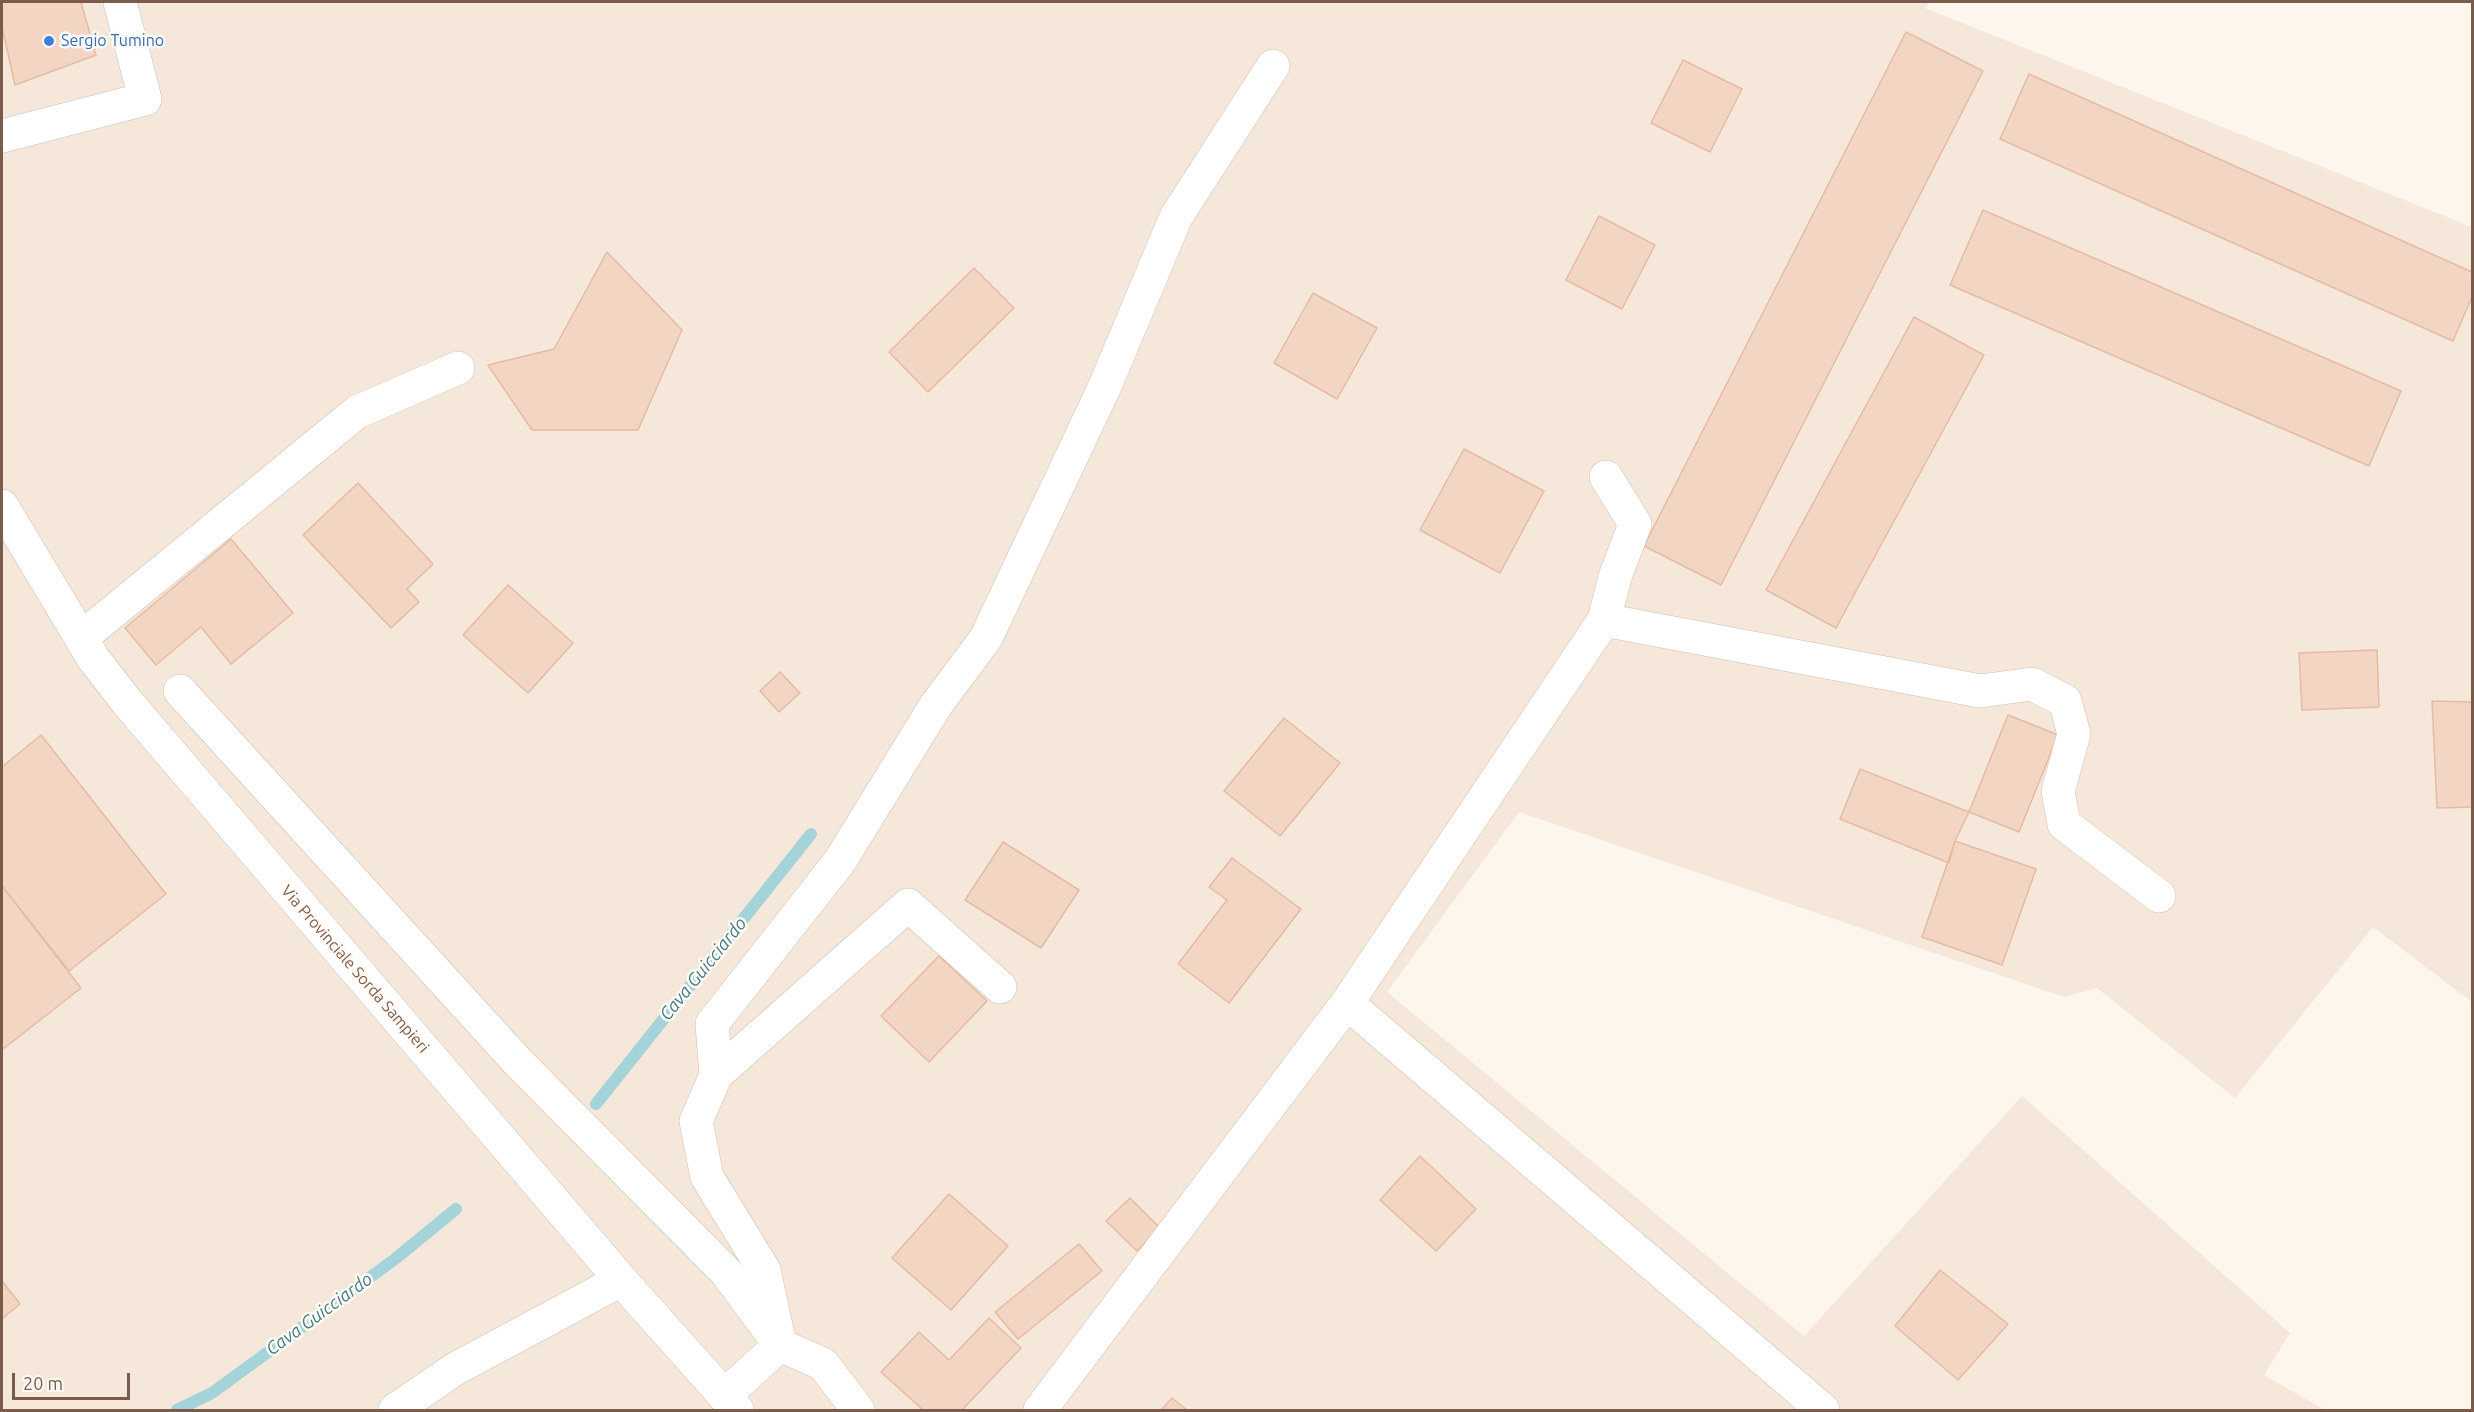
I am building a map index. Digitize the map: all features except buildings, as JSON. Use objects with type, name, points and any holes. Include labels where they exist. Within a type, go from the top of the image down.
[{"type":"street","points":[[2,136],[145,99],[120,2]]},
{"type":"street","points":[[716,1076],[712,1024],[840,861],[936,705],[986,638],[1105,386],[1176,218],[1273,66]]},
{"type":"street","points":[[81,638],[357,412],[458,368]]},
{"type":"street","points":[[1040,1410],[1347,1003],[1605,620],[1615,577],[1635,524],[1606,477]]},
{"type":"street","name":"Via Provinciale Sorda Sampieri","points":[[2,506],[93,658],[127,702],[621,1280],[731,1403]]},
{"type":"street","points":[[1605,620],[1980,692],[2032,684],[2065,701],[2074,734],[2058,791],[2064,824],[2159,896]]},
{"type":"street","points":[[180,692],[517,1061],[726,1272],[780,1345],[824,1364],[858,1410]]},
{"type":"street","points":[[780,1345],[764,1270],[707,1177],[696,1121],[716,1076],[908,905],[1000,987]]},
{"type":"street","points":[[1347,1003],[1823,1410]]},
{"type":"street","points":[[395,1410],[455,1369],[621,1280]]},
{"type":"street","points":[[731,1403],[780,1345]]},
{"type":"shaded area","points":[[2,2],[1931,2],[1925,8],[2472,227],[2472,1002],[2373,927],[2235,1098],[2097,988],[2064,997],[1519,812],[1387,992],[1804,1336],[2022,1096],[2290,1333],[2264,1375],[2325,1410],[2,1410]]},
{"type":"waterway","name":"Cava Guicciardo","points":[[596,1104],[811,834]]},
{"type":"waterway","name":"Cava Guicciardo","points":[[177,1410],[212,1393],[395,1259],[456,1209]]},
{"type":"place","name":"Sergio Tumino","points":[[49,41]]}]
